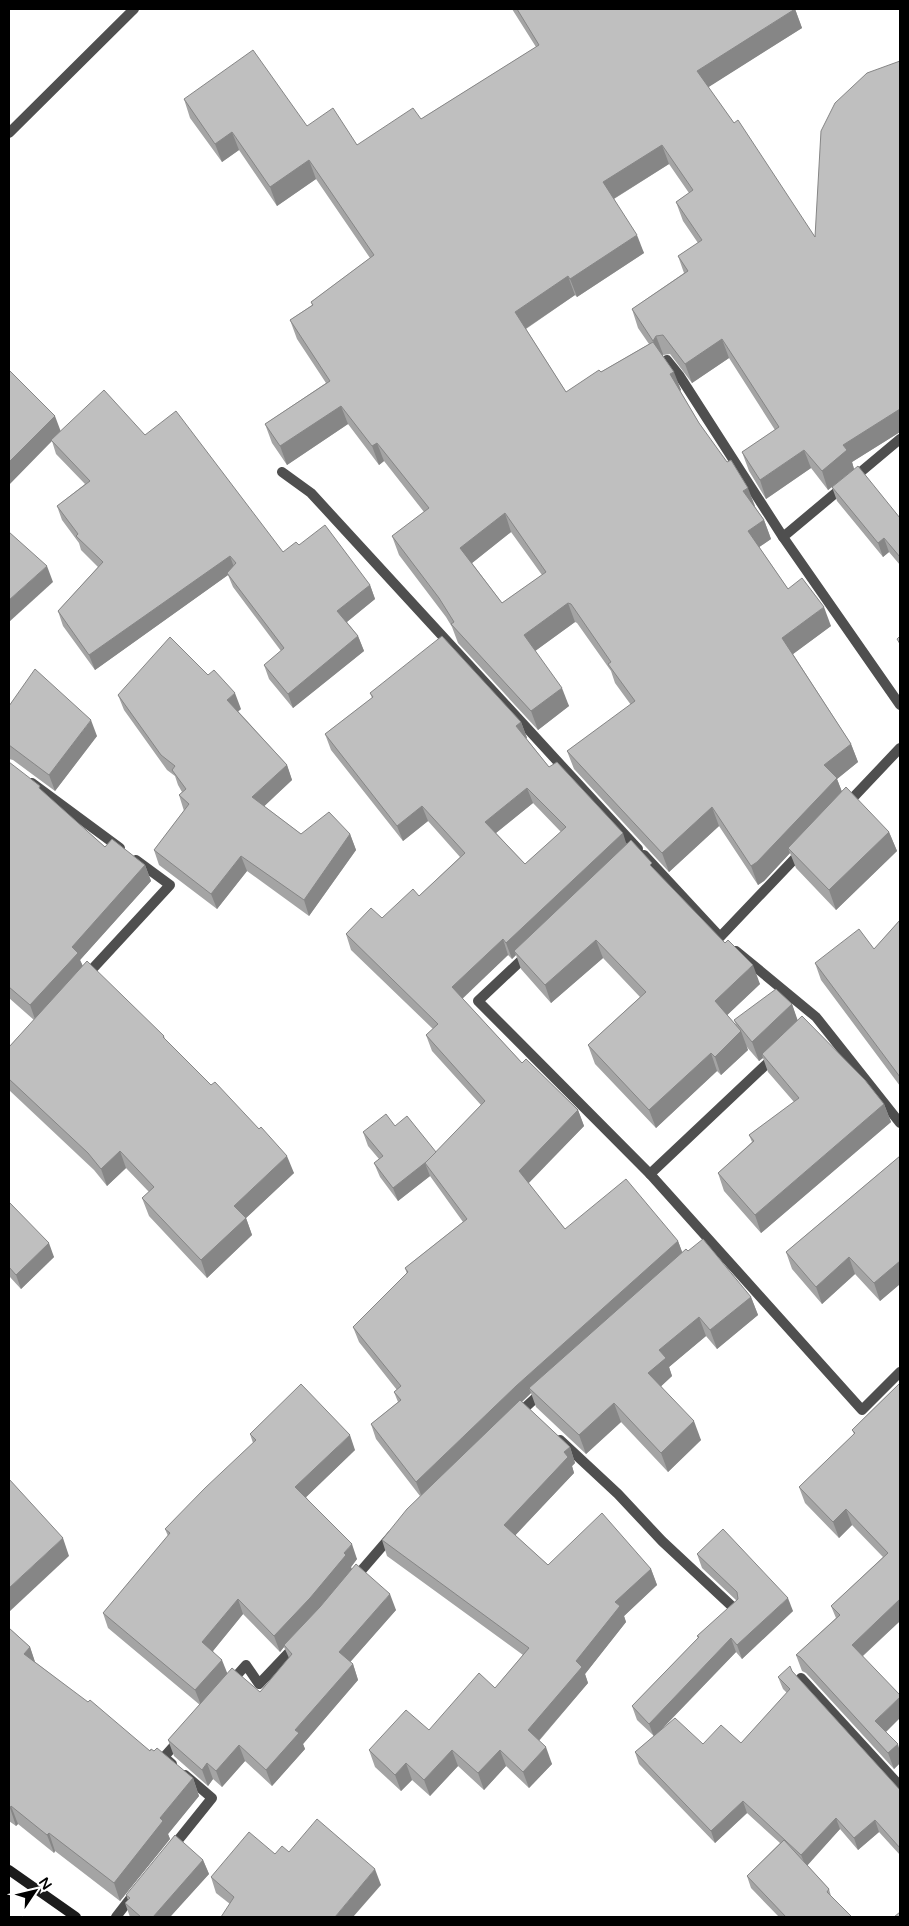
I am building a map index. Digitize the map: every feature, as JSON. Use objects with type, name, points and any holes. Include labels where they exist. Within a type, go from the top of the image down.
[{"type":"street","points":[[9,133],[134,9]]},
{"type":"street","points":[[667,360],[679,375],[783,537],[900,705]]},
{"type":"street","points":[[783,537],[900,439]]},
{"type":"street","points":[[282,472],[311,493],[635,852],[720,937],[812,1020],[900,1124]]},
{"type":"street","points":[[840,811],[900,748]]},
{"type":"street","points":[[24,777],[170,885],[76,988]]},
{"type":"street","points":[[720,937],[807,846]]},
{"type":"street","points":[[535,947],[478,1001],[650,1174],[708,1246],[862,1410],[900,1372]]},
{"type":"street","points":[[650,1174],[780,1051]]},
{"type":"street","points":[[512,1420],[529,1410],[548,1387]]},
{"type":"street","points":[[554,1434],[618,1494],[662,1541],[737,1611]]},
{"type":"street","points":[[347,1588],[399,1528]]},
{"type":"street","points":[[221,1693],[246,1664],[259,1684],[303,1638]]},
{"type":"street","points":[[801,1678],[900,1786]]},
{"type":"street","points":[[164,1858],[212,1798],[164,1757],[189,1729]]},
{"type":"street","points":[[9,1870],[76,1917]]},
{"type":"street","points":[[116,1917],[140,1887]]},
{"type":"building","points":[[517,9],[795,9],[697,71],[734,123],[738,120],[815,237],[821,131],[835,103],[867,73],[900,61],[900,409],[843,445],[847,450],[822,471],[804,450],[760,480],[742,452],[779,427],[722,339],[685,364],[663,335],[656,336],[653,341],[632,309],[688,271],[678,256],[702,240],[676,202],[693,190],[662,145],[603,182],[637,235],[570,279],[568,276],[515,312],[566,392],[599,370],[601,372],[653,342],[674,372],[670,374],[699,423],[727,462],[731,460],[748,488],[743,491],[764,520],[748,531],[788,589],[802,578],[824,607],[782,638],[851,744],[824,765],[837,778],[751,866],[712,807],[662,853],[567,751],[635,701],[608,664],[611,662],[571,604],[568,603],[524,635],[562,688],[531,711],[451,624],[454,622],[439,598],[392,536],[429,508],[377,443],[372,446],[341,406],[280,446],[265,424],[330,381],[290,320],[313,305],[311,302],[374,255],[309,160],[270,187],[232,132],[215,144],[184,99],[253,50],[307,126],[333,108],[357,145],[413,108],[421,119],[539,45]],"holes":[[[505,513],[546,572],[502,603],[460,548]]]},
{"type":"building","points":[[9,370],[55,416],[9,462]]},
{"type":"building","points":[[104,390],[145,435],[176,411],[283,552],[296,542],[299,545],[325,525],[370,585],[337,611],[358,636],[288,694],[264,665],[284,648],[227,573],[236,563],[230,556],[89,655],[58,611],[103,562],[76,536],[78,534],[57,506],[90,481],[51,440]]},
{"type":"building","points":[[858,466],[900,518],[900,557],[884,538],[878,543],[832,487]]},
{"type":"building","points":[[9,532],[47,566],[9,600]]},
{"type":"building","points":[[442,636],[521,722],[516,726],[549,767],[557,762],[623,833],[506,943],[503,939],[452,987],[522,1063],[526,1059],[578,1110],[519,1171],[565,1229],[626,1179],[678,1241],[516,1386],[416,1482],[371,1424],[401,1400],[394,1392],[401,1386],[353,1327],[408,1272],[405,1268],[467,1219],[425,1163],[485,1101],[426,1035],[438,1024],[346,934],[371,908],[382,918],[413,889],[419,896],[465,853],[422,806],[397,826],[325,734],[373,697],[370,693]],"holes":[[[527,788],[566,827],[525,864],[485,822]]]},
{"type":"building","points":[[170,637],[208,675],[214,670],[235,693],[227,700],[287,765],[252,797],[301,834],[329,812],[350,834],[304,900],[241,856],[211,894],[154,850],[189,804],[179,795],[186,789],[172,770],[175,766],[161,755],[118,695]]},
{"type":"building","points":[[35,669],[91,720],[49,775],[9,745],[9,706]]},
{"type":"building","points":[[9,762],[40,786],[39,788],[105,847],[112,839],[145,865],[72,947],[78,953],[30,1005],[9,987]]},
{"type":"building","points":[[846,787],[889,832],[829,890],[788,848]]},
{"type":"building","points":[[631,840],[652,863],[650,865],[725,943],[728,940],[753,965],[715,1001],[741,1031],[715,1057],[711,1053],[649,1110],[588,1045],[646,992],[596,940],[545,985],[514,951]]},
{"type":"building","points":[[900,920],[900,1077],[815,963],[859,929],[874,949]]},
{"type":"building","points":[[87,961],[211,1085],[215,1082],[259,1129],[261,1127],[287,1156],[234,1206],[246,1218],[201,1260],[142,1198],[154,1187],[120,1151],[101,1169],[88,1153],[9,1079],[9,1047]]},
{"type":"building","points":[[776,989],[792,1004],[752,1042],[734,1020]]},
{"type":"building","points":[[802,1016],[865,1080],[884,1104],[755,1215],[718,1173],[754,1141],[749,1135],[799,1098],[762,1054]]},
{"type":"building","points":[[386,1114],[395,1126],[407,1116],[436,1152],[393,1188],[374,1163],[383,1156],[363,1132]]},
{"type":"building","points":[[900,1156],[900,1261],[874,1283],[849,1257],[816,1287],[786,1252]]},
{"type":"building","points":[[9,1202],[49,1243],[16,1275],[9,1267]]},
{"type":"building","points":[[703,1239],[751,1297],[710,1330],[699,1317],[659,1350],[666,1358],[648,1373],[694,1421],[661,1453],[614,1403],[579,1435],[529,1388],[686,1249],[688,1251]]},
{"type":"building","points":[[900,1383],[900,1599],[852,1645],[900,1695],[875,1721],[898,1744],[888,1753],[800,1657],[796,1655],[840,1615],[831,1606],[888,1553],[846,1509],[833,1522],[799,1487],[855,1433],[852,1430]]},
{"type":"building","points":[[301,1384],[350,1435],[295,1487],[352,1544],[344,1553],[346,1555],[310,1598],[274,1636],[238,1599],[202,1642],[222,1660],[195,1690],[103,1613],[170,1533],[165,1529],[256,1440],[250,1434]]},
{"type":"building","points":[[520,1400],[570,1447],[564,1452],[568,1457],[504,1525],[548,1565],[602,1513],[651,1569],[615,1602],[620,1606],[576,1661],[582,1667],[528,1730],[546,1747],[523,1772],[500,1750],[478,1773],[452,1750],[424,1780],[406,1763],[395,1775],[369,1750],[406,1710],[429,1730],[479,1673],[495,1688],[529,1648],[382,1540],[407,1509]]},
{"type":"building","points":[[9,1479],[63,1538],[9,1588]]},
{"type":"building","points":[[723,1529],[788,1598],[737,1645],[731,1638],[649,1724],[632,1706],[699,1637],[697,1636],[738,1599],[737,1592],[697,1554]]},
{"type":"building","points":[[356,1564],[390,1594],[339,1652],[353,1664],[295,1730],[299,1733],[266,1770],[239,1745],[216,1771],[207,1763],[202,1770],[168,1740],[232,1668],[260,1692],[292,1654],[284,1645],[320,1607]]},
{"type":"building","points":[[9,1628],[30,1647],[24,1654],[88,1702],[90,1700],[150,1751],[151,1749],[154,1751],[157,1748],[193,1778],[160,1818],[163,1821],[114,1883],[49,1833],[47,1835],[11,1806],[9,1808]]},
{"type":"building","points":[[790,1666],[792,1671],[900,1790],[900,1848],[875,1820],[854,1838],[836,1818],[801,1855],[743,1801],[711,1831],[635,1752],[675,1718],[703,1744],[721,1725],[741,1743],[790,1689],[778,1677]]},
{"type":"building","points":[[317,1819],[375,1869],[335,1917],[221,1917],[234,1897],[211,1877],[249,1832],[275,1854],[282,1846],[289,1852]]},
{"type":"building","points":[[175,1835],[203,1860],[153,1917],[141,1917],[125,1903],[130,1898],[126,1895]]},
{"type":"building","points":[[784,1840],[829,1889],[827,1892],[852,1917],[786,1917],[747,1876]]}]
